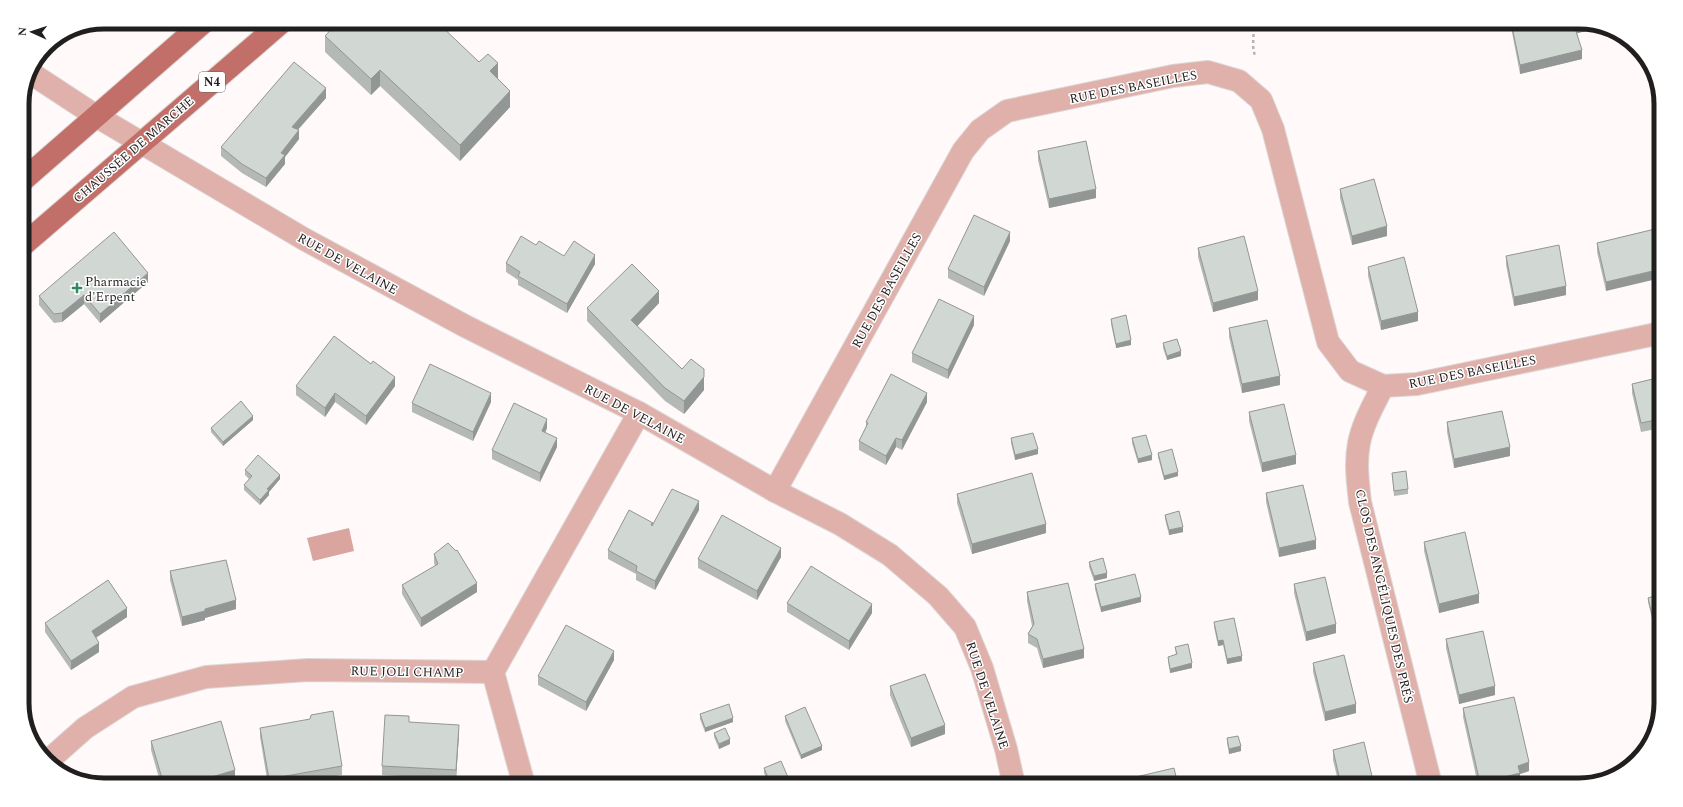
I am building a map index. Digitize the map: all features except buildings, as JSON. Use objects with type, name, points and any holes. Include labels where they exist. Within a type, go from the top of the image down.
[{"type":"main road","points":[[29,175],[196,29]]},
{"type":"main road","name":"CHAUSSÉE DE MARCHE","points":[[29,240],[274,29]]},
{"type":"street","name":"RUE DES BASEILLES","points":[[775,490],[963,151],[980,130],[1006,111],[1173,76],[1208,72],[1239,80],[1262,100],[1273,129],[1328,342],[1350,371],[1383,386],[1417,384],[1654,334]]},
{"type":"street","name":"RUE DE VELAINE","points":[[35,76],[96,116],[304,239],[465,326],[638,413],[775,490],[840,524],[890,555],[938,596],[965,627],[982,668],[1006,749],[1012,778]]},
{"type":"street","name":"CLOS DES ANGÉLIQUES DES PRÉS","points":[[1383,386],[1369,415],[1359,443],[1357,473],[1360,502],[1429,778]]},
{"type":"street","points":[[522,778],[493,672],[638,413]]},
{"type":"street","name":"RUE JOLI CHAMP","points":[[53,757],[85,728],[133,697],[206,677],[308,670],[493,672]]},
{"type":"shaded area","points":[[349,528],[354,551],[313,561],[307,538]]},
{"type":"place","name":"Pharmacie d'Erpent","points":[[77,288]]}]
